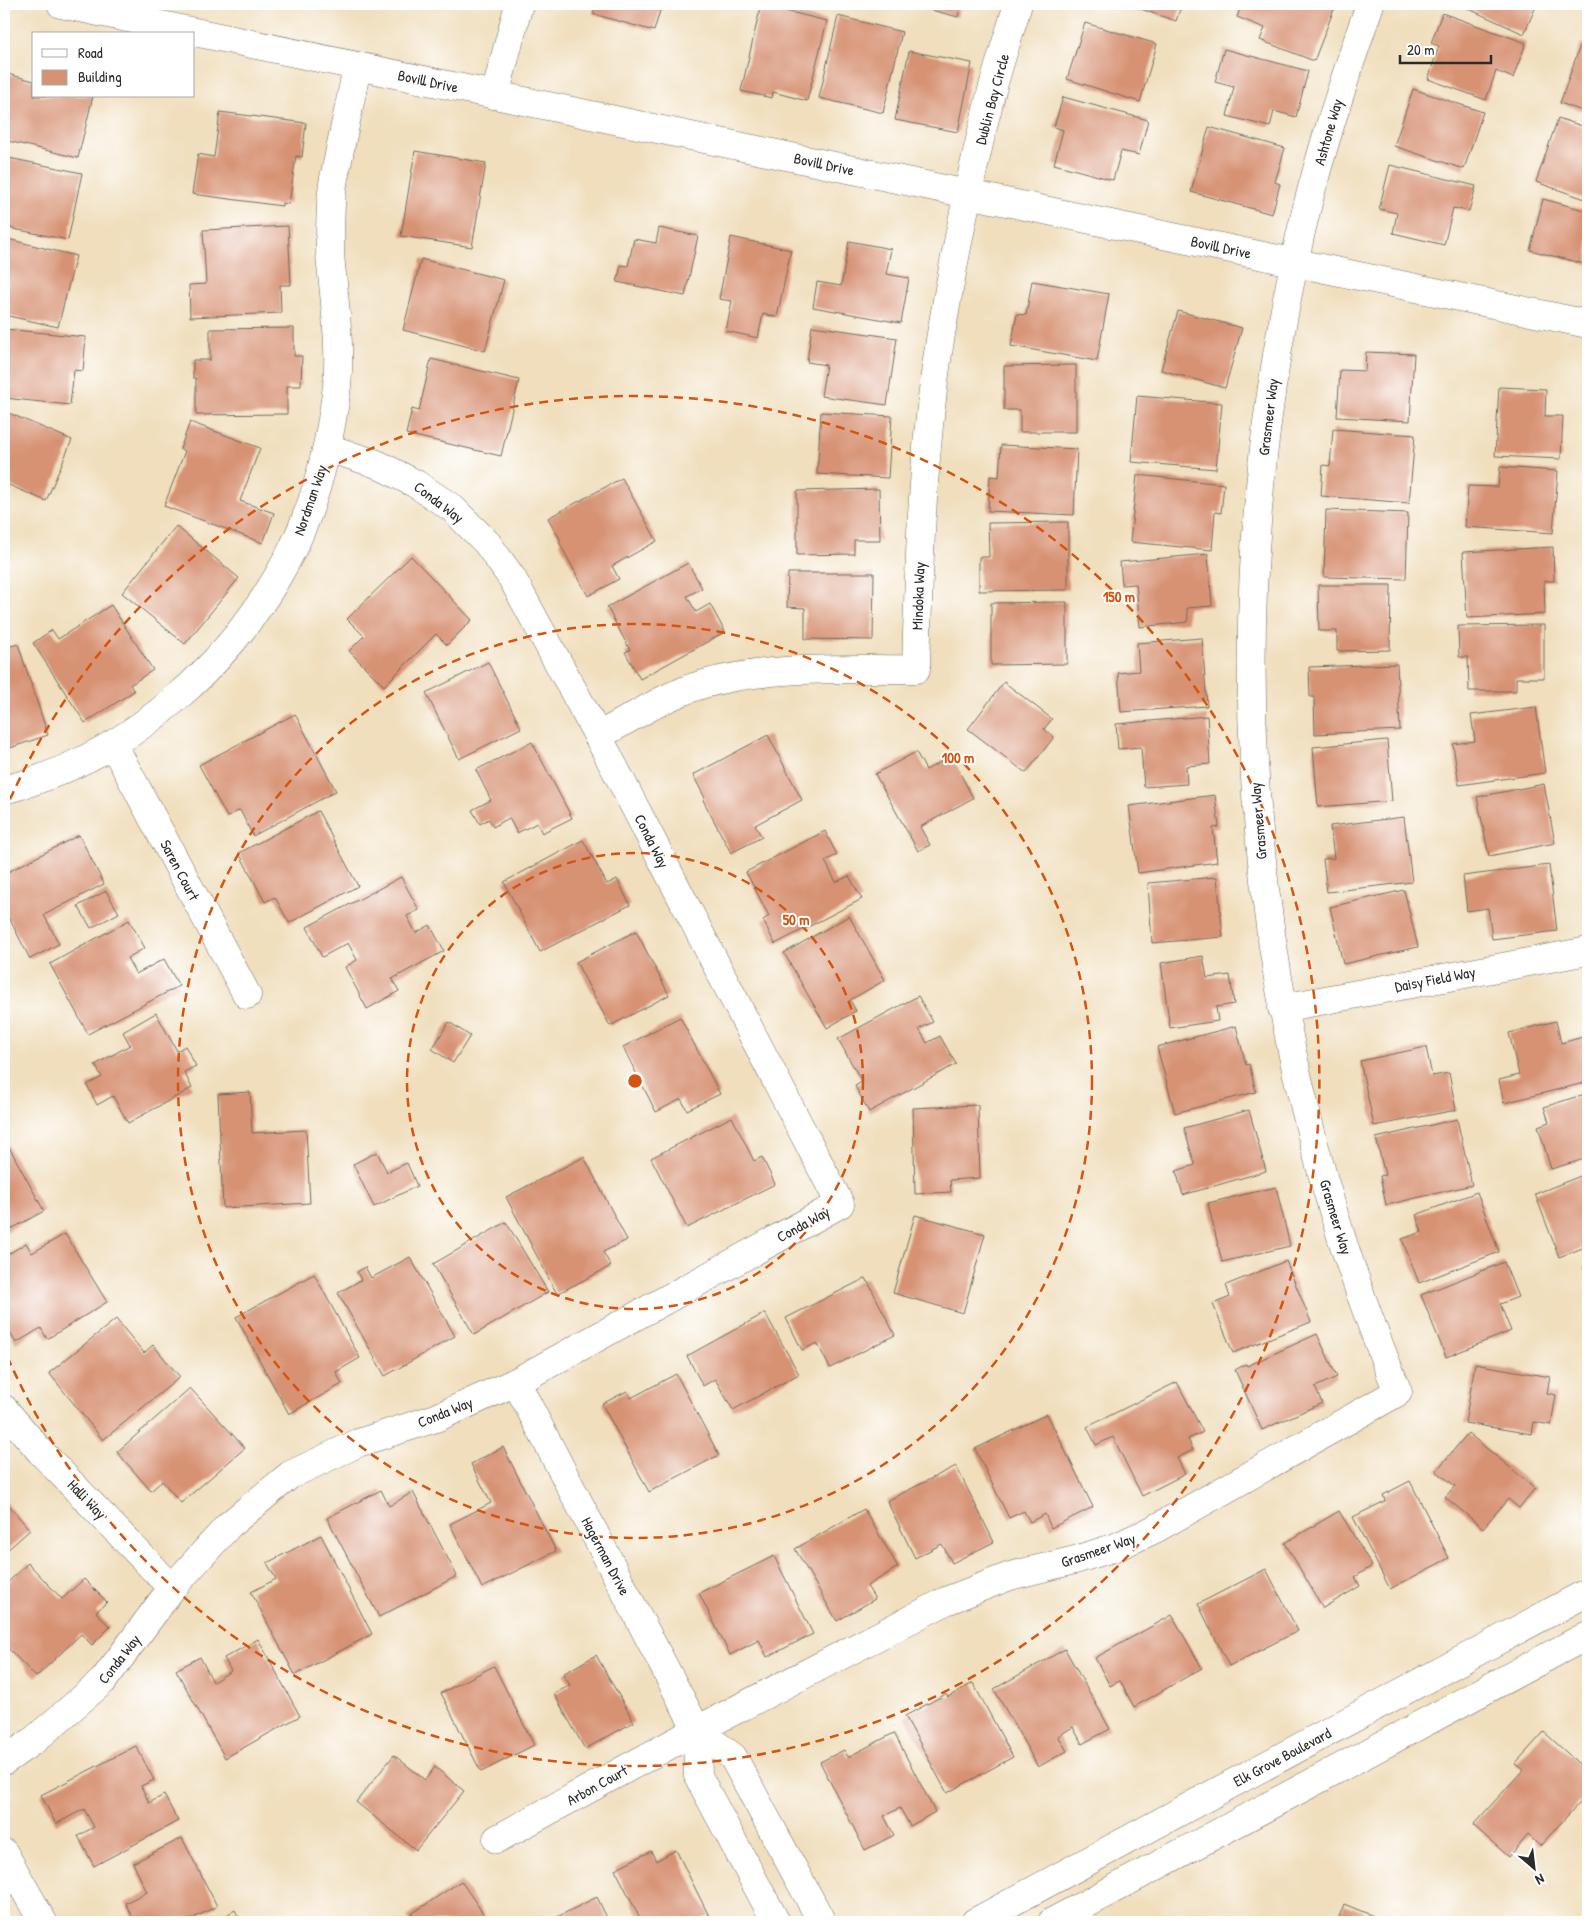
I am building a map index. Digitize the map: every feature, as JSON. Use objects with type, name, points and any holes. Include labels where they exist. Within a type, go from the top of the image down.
[{"type":"street","name":"Bovill Drive","points":[[60,4],[194,32]]},
{"type":"street","points":[[494,95],[519,4]]},
{"type":"street","name":"Dublin Bay Circle","points":[[967,194],[992,92],[1018,4]]},
{"type":"street","name":"Ashtone Way","points":[[1294,263],[1315,175],[1338,97],[1370,4]]},
{"type":"street","name":"Bovill Drive","points":[[195,32],[1588,324]]},
{"type":"street","name":"Nordman Way","points":[[4,790],[63,770],[113,744],[153,718],[202,676],[239,634],[271,588],[294,546],[312,501],[328,448],[337,384],[338,328],[330,252],[332,191],[357,66]]},
{"type":"street","name":"Mindoka Way","points":[[598,736],[672,697],[703,684],[752,673],[916,669],[918,573],[929,430],[941,336],[967,194]]},
{"type":"street","name":"Grasmeer Way","points":[[697,1730],[946,1601],[1010,1576],[1075,1560],[1116,1546],[1155,1529],[1398,1392],[1381,1351],[1336,1224],[1301,1095],[1282,1008],[1264,883],[1254,768],[1251,632],[1257,507],[1271,384],[1294,263]]},
{"type":"street","name":"Conda Way","points":[[4,1761],[33,1741],[103,1682],[172,1588],[229,1525],[290,1475],[358,1443],[436,1418],[516,1382],[840,1204],[598,736],[512,578],[487,543],[452,508],[416,484],[377,464],[328,448]]},
{"type":"street","name":"Saren Court","points":[[113,744],[247,995]]},
{"type":"street","name":"Daisy Field Way","points":[[1282,1008],[1588,951]]},
{"type":"street","name":"Hagerman Drive","points":[[516,1382],[697,1730],[733,1757],[822,1922]]},
{"type":"street","name":"Halli Way","points":[[4,1409],[40,1451],[172,1588]]},
{"type":"street","name":"Elk Grove Boulevard","points":[[975,1922],[1588,1592]]},
{"type":"street","points":[[1052,1922],[1588,1635]]},
{"type":"street","name":"Hagerman Drive","points":[[697,1730],[698,1776],[776,1922]]},
{"type":"street","name":"Arbon Court","points":[[497,1839],[697,1730]]},
{"type":"street","points":[[4,1853],[43,1922]]},
{"type":"building","points":[[596,4],[662,4],[654,31],[593,14]]},
{"type":"building","points":[[908,4],[961,4],[958,17]]},
{"type":"building","points":[[1126,4],[1182,4],[1176,21]]},
{"type":"building","points":[[1242,4],[1336,4],[1314,61],[1260,40],[1265,28],[1237,17]]},
{"type":"building","points":[[1458,4],[1537,4],[1524,34]]},
{"type":"building","points":[[761,5],[827,21],[807,101],[773,92],[772,98],[741,91]]},
{"type":"building","points":[[1442,13],[1526,43],[1513,78],[1496,71],[1486,100],[1428,79],[1439,46],[1431,43]]},
{"type":"building","points":[[838,16],[902,32],[883,113],[819,98]]},
{"type":"building","points":[[1085,23],[1157,44],[1140,102],[1067,79]]},
{"type":"building","points":[[1581,43],[1588,45],[1588,113],[1560,103]]},
{"type":"building","points":[[1224,49],[1308,71],[1296,117],[1274,111],[1270,127],[1227,116],[1234,87],[1215,82]]},
{"type":"building","points":[[909,51],[972,63],[958,132],[895,120]]},
{"type":"building","points":[[4,73],[32,80],[32,98],[93,98],[78,158],[4,140]]},
{"type":"building","points":[[1413,89],[1483,112],[1464,169],[1394,146]]},
{"type":"building","points":[[1063,97],[1148,120],[1139,155],[1121,151],[1113,180],[1054,164],[1063,130],[1054,127]]},
{"type":"building","points":[[220,112],[306,123],[302,157],[296,156],[289,204],[282,203],[282,206],[192,194],[198,154],[214,157]]},
{"type":"building","points":[[1558,118],[1588,128],[1588,200],[1536,182]]},
{"type":"building","points":[[1209,127],[1285,148],[1275,182],[1280,184],[1272,214],[1191,192]]},
{"type":"building","points":[[415,151],[486,163],[472,247],[401,236]]},
{"type":"building","points":[[4,157],[82,173],[68,240],[4,227]]},
{"type":"building","points":[[1390,165],[1476,186],[1469,211],[1453,208],[1444,245],[1393,233],[1397,213],[1379,209]]},
{"type":"building","points":[[1543,199],[1588,211],[1588,265],[1530,250]]},
{"type":"building","points":[[288,226],[291,285],[280,285],[281,313],[190,317],[189,285],[206,284],[203,230]]},
{"type":"building","points":[[659,228],[698,236],[685,296],[617,282],[621,265],[628,266],[634,239],[656,243]]},
{"type":"building","points":[[731,237],[791,250],[777,317],[763,314],[758,338],[726,331],[732,301],[719,299]]},
{"type":"building","points":[[4,238],[76,256],[58,327],[4,315]]},
{"type":"building","points":[[849,241],[891,249],[886,274],[909,278],[901,323],[813,307],[817,282],[841,286]]},
{"type":"building","points":[[421,259],[504,280],[485,351],[403,330]]},
{"type":"building","points":[[1032,281],[1109,294],[1097,361],[1011,346],[1017,314],[1026,315]]},
{"type":"building","points":[[1178,311],[1242,328],[1225,388],[1161,370]]},
{"type":"building","points":[[812,326],[897,338],[887,405],[821,396],[826,365],[807,362]]},
{"type":"building","points":[[294,328],[294,356],[302,356],[301,386],[287,386],[287,414],[196,415],[196,378],[193,378],[193,360],[210,360],[210,329]]},
{"type":"building","points":[[4,329],[86,337],[83,371],[74,370],[70,405],[4,398]]},
{"type":"building","points":[[1366,352],[1414,354],[1410,421],[1337,417],[1340,370],[1365,371]]},
{"type":"building","points":[[431,359],[519,380],[501,456],[406,434],[412,409],[419,411]]},
{"type":"building","points":[[1076,365],[1076,432],[1020,432],[1020,410],[1004,410],[1004,366]]},
{"type":"building","points":[[1499,387],[1546,389],[1545,416],[1563,416],[1561,459],[1495,456]]},
{"type":"building","points":[[1137,396],[1222,403],[1216,469],[1131,462]]},
{"type":"building","points":[[4,411],[72,440],[46,501],[4,483]]},
{"type":"building","points":[[821,412],[892,416],[888,478],[817,474]]},
{"type":"building","points":[[190,422],[260,448],[240,501],[274,513],[263,543],[164,506],[185,451],[180,449]]},
{"type":"building","points":[[1333,429],[1415,435],[1409,503],[1321,496],[1323,465],[1330,466]]},
{"type":"building","points":[[1001,445],[1077,449],[1074,515],[988,511],[990,476],[999,477]]},
{"type":"building","points":[[1500,467],[1558,471],[1553,533],[1465,527],[1468,486],[1498,487]]},
{"type":"building","points":[[1137,475],[1224,484],[1221,513],[1215,512],[1212,550],[1130,542]]},
{"type":"building","points":[[622,478],[657,541],[612,566],[619,579],[588,596],[548,518]]},
{"type":"building","points":[[879,489],[880,540],[854,540],[854,554],[797,555],[797,491]]},
{"type":"building","points":[[1326,510],[1408,513],[1406,579],[1324,577]]},
{"type":"building","points":[[1068,522],[1068,590],[979,591],[979,557],[989,557],[988,523]]},
{"type":"building","points":[[176,526],[239,578],[185,644],[122,593]]},
{"type":"building","points":[[1553,547],[1554,581],[1544,581],[1545,614],[1467,618],[1463,552]]},
{"type":"building","points":[[1208,554],[1212,606],[1187,608],[1188,622],[1140,627],[1136,584],[1122,585],[1120,562]]},
{"type":"building","points":[[411,556],[472,620],[447,645],[436,634],[384,686],[349,651],[364,636],[347,619]]},
{"type":"building","points":[[688,563],[702,588],[687,596],[696,612],[710,604],[725,632],[640,679],[625,652],[630,650],[607,607]]},
{"type":"building","points":[[788,573],[874,573],[873,640],[805,639],[805,608],[787,607]]},
{"type":"building","points":[[1318,585],[1391,585],[1390,650],[1337,651],[1337,631],[1319,631]]},
{"type":"building","points":[[1067,602],[1067,664],[991,665],[991,603]]},
{"type":"building","points":[[111,605],[153,670],[130,685],[134,691],[85,723],[33,643],[52,630],[58,639]]},
{"type":"building","points":[[1544,625],[1544,678],[1516,678],[1516,691],[1469,691],[1468,657],[1459,657],[1458,626]]},
{"type":"building","points":[[1202,638],[1207,706],[1121,712],[1118,673],[1139,671],[1137,643]]},
{"type":"building","points":[[18,644],[48,735],[4,750],[4,648]]},
{"type":"building","points":[[488,662],[521,728],[459,759],[426,693]]},
{"type":"building","points":[[1397,664],[1400,730],[1315,734],[1314,697],[1310,697],[1309,667]]},
{"type":"building","points":[[1004,682],[1052,719],[1044,729],[1054,737],[1026,773],[968,729]]},
{"type":"building","points":[[1536,707],[1545,773],[1459,785],[1453,744],[1475,741],[1471,715]]},
{"type":"building","points":[[295,714],[336,791],[253,836],[240,810],[227,817],[199,765]]},
{"type":"building","points":[[1207,716],[1210,764],[1186,766],[1187,784],[1144,787],[1141,747],[1118,749],[1116,724]]},
{"type":"building","points":[[768,735],[802,800],[755,825],[762,837],[731,853],[703,800],[705,798],[693,775]]},
{"type":"building","points":[[1387,740],[1392,801],[1318,807],[1313,747]]},
{"type":"building","points":[[532,742],[572,818],[542,833],[537,823],[517,833],[509,818],[493,827],[489,819],[480,824],[472,810],[491,800],[476,770]]},
{"type":"building","points":[[916,752],[926,770],[951,756],[973,798],[920,827],[930,845],[918,851],[875,774]]},
{"type":"building","points":[[1544,784],[1555,843],[1489,856],[1477,797]]},
{"type":"building","points":[[1215,795],[1219,827],[1213,828],[1217,862],[1138,873],[1129,806]]},
{"type":"building","points":[[318,811],[358,886],[289,923],[275,897],[265,902],[239,853]]},
{"type":"building","points":[[1404,817],[1412,882],[1327,892],[1323,859],[1334,858],[1330,826]]},
{"type":"building","points":[[825,831],[837,855],[825,861],[836,882],[849,876],[862,899],[775,944],[763,920],[769,916],[746,872]]},
{"type":"building","points":[[79,835],[104,884],[44,915],[59,944],[30,959],[4,908],[4,874]]},
{"type":"building","points":[[583,840],[607,884],[617,879],[630,905],[540,952],[504,882]]},
{"type":"building","points":[[1549,865],[1557,931],[1492,939],[1488,908],[1467,911],[1463,876]]},
{"type":"building","points":[[401,877],[419,910],[407,916],[416,933],[430,925],[444,951],[392,979],[399,991],[367,1009],[345,967],[357,960],[348,943],[322,957],[307,927]]},
{"type":"building","points":[[1217,877],[1223,937],[1152,943],[1148,883]]},
{"type":"building","points":[[1404,890],[1418,947],[1343,964],[1330,907]]},
{"type":"building","points":[[106,891],[119,913],[91,928],[78,906]]},
{"type":"building","points":[[849,916],[885,980],[850,1000],[856,1011],[827,1028],[784,953]]},
{"type":"building","points":[[129,920],[145,948],[127,958],[136,974],[164,959],[179,986],[88,1034],[50,964]]},
{"type":"building","points":[[636,931],[669,995],[610,1026],[576,962]]},
{"type":"building","points":[[1203,956],[1207,978],[1230,975],[1234,1004],[1216,1007],[1218,1021],[1170,1028],[1161,963]]},
{"type":"building","points":[[918,996],[933,1022],[919,1029],[927,1043],[940,1036],[956,1064],[869,1112],[855,1086],[862,1082],[838,1039]]},
{"type":"building","points":[[156,1013],[177,1051],[185,1046],[196,1066],[184,1072],[192,1088],[128,1123],[113,1096],[97,1105],[87,1085],[102,1077],[95,1065],[130,1045],[123,1032]]},
{"type":"building","points":[[680,1017],[720,1094],[687,1110],[681,1099],[656,1112],[623,1047]]},
{"type":"building","points":[[1556,1021],[1561,1043],[1583,1037],[1588,1059],[1588,1082],[1504,1103],[1499,1080],[1519,1075],[1509,1033]]},
{"type":"building","points":[[449,1022],[470,1036],[453,1063],[432,1049]]},
{"type":"building","points":[[1236,1026],[1246,1065],[1249,1064],[1256,1092],[1175,1113],[1157,1047]]},
{"type":"building","points":[[1426,1047],[1432,1076],[1449,1073],[1456,1110],[1374,1126],[1360,1061]]},
{"type":"building","points":[[250,1092],[252,1133],[306,1130],[310,1203],[223,1208],[218,1094]]},
{"type":"building","points":[[1588,1093],[1588,1158],[1551,1169],[1538,1126],[1549,1122],[1544,1107]]},
{"type":"building","points":[[978,1105],[980,1178],[950,1180],[951,1192],[915,1194],[913,1108]]},
{"type":"building","points":[[1249,1110],[1266,1171],[1183,1195],[1176,1171],[1195,1165],[1184,1128]]},
{"type":"building","points":[[732,1117],[754,1161],[762,1157],[775,1184],[687,1228],[651,1158]]},
{"type":"building","points":[[1457,1119],[1472,1185],[1386,1205],[1380,1176],[1385,1175],[1376,1138]]},
{"type":"building","points":[[4,1138],[44,1211],[4,1233]]},
{"type":"building","points":[[377,1152],[387,1172],[407,1163],[417,1186],[374,1207],[353,1164]]},
{"type":"building","points":[[584,1157],[627,1240],[603,1252],[611,1266],[557,1294],[506,1197]]},
{"type":"building","points":[[1588,1173],[1588,1246],[1559,1257],[1535,1194]]},
{"type":"building","points":[[1276,1187],[1290,1246],[1222,1262],[1208,1203]]},
{"type":"building","points":[[1477,1192],[1499,1252],[1419,1283],[1402,1239],[1422,1232],[1416,1215]]},
{"type":"building","points":[[915,1215],[985,1234],[963,1313],[893,1293]]},
{"type":"building","points":[[506,1222],[548,1292],[474,1335],[433,1264]]},
{"type":"building","points":[[65,1234],[107,1302],[47,1339],[41,1328],[16,1343],[4,1323],[4,1307],[6,1306],[4,1303],[4,1257],[26,1243],[32,1253]]},
{"type":"building","points":[[410,1257],[455,1336],[385,1376],[338,1293],[361,1280],[357,1272],[365,1267],[371,1278]]},
{"type":"building","points":[[1286,1261],[1311,1322],[1233,1353],[1213,1304],[1230,1297],[1226,1285]]},
{"type":"building","points":[[1504,1262],[1518,1297],[1500,1304],[1511,1331],[1446,1357],[1421,1295]]},
{"type":"building","points":[[1588,1265],[1588,1277],[1584,1267]]},
{"type":"building","points":[[314,1274],[360,1358],[336,1372],[342,1384],[289,1414],[236,1317]]},
{"type":"building","points":[[866,1278],[895,1335],[830,1368],[817,1343],[802,1350],[786,1318]]},
{"type":"building","points":[[765,1313],[799,1374],[733,1410],[715,1379],[703,1386],[687,1356]]},
{"type":"building","points":[[116,1319],[144,1353],[153,1345],[180,1377],[103,1440],[49,1373]]},
{"type":"building","points":[[1317,1334],[1337,1377],[1315,1387],[1322,1403],[1262,1430],[1235,1370]]},
{"type":"building","points":[[1475,1364],[1550,1377],[1547,1393],[1556,1395],[1551,1425],[1534,1422],[1532,1434],[1465,1423]]},
{"type":"building","points":[[676,1374],[719,1455],[649,1492],[602,1404],[627,1391],[631,1398]]},
{"type":"building","points":[[1177,1382],[1203,1432],[1188,1439],[1193,1450],[1177,1458],[1185,1474],[1142,1496],[1113,1437],[1096,1445],[1087,1427]]},
{"type":"building","points":[[190,1388],[245,1448],[181,1503],[162,1481],[151,1491],[117,1452]]},
{"type":"building","points":[[1047,1414],[1093,1507],[1051,1528],[1045,1514],[1030,1522],[1024,1511],[1009,1518],[975,1449]]},
{"type":"building","points":[[1468,1433],[1535,1488],[1519,1508],[1508,1499],[1483,1528],[1445,1497],[1455,1486],[1436,1471]]},
{"type":"building","points":[[503,1447],[556,1551],[482,1588],[450,1524],[491,1503],[471,1464]]},
{"type":"building","points":[[956,1466],[994,1542],[952,1563],[942,1544],[915,1558],[887,1501]]},
{"type":"building","points":[[1410,1481],[1449,1558],[1390,1589],[1353,1517],[1385,1501],[1383,1495]]},
{"type":"building","points":[[381,1490],[389,1506],[413,1492],[457,1576],[379,1617],[327,1518]]},
{"type":"building","points":[[4,1500],[30,1530],[4,1553]]},
{"type":"building","points":[[864,1509],[898,1567],[867,1586],[875,1599],[837,1621],[795,1549]]},
{"type":"building","points":[[1339,1511],[1372,1566],[1355,1577],[1360,1586],[1323,1608],[1285,1543]]},
{"type":"building","points":[[321,1535],[372,1634],[295,1675],[251,1592],[276,1579],[267,1563]]},
{"type":"building","points":[[774,1556],[813,1634],[767,1657],[759,1640],[730,1655],[699,1593]]},
{"type":"building","points":[[28,1563],[62,1599],[84,1579],[107,1602],[96,1612],[110,1627],[92,1645],[81,1634],[36,1677],[4,1644],[4,1586]]},
{"type":"building","points":[[1266,1569],[1298,1631],[1229,1666],[1198,1604]]},
{"type":"building","points":[[1172,1615],[1202,1668],[1134,1707],[1120,1681],[1110,1686],[1095,1658]]},
{"type":"building","points":[[258,1639],[300,1716],[225,1758],[176,1670],[200,1657],[213,1682],[231,1671],[224,1658]]},
{"type":"building","points":[[1065,1649],[1110,1729],[1082,1744],[1073,1727],[1058,1736],[1067,1751],[1038,1767],[994,1689]]},
{"type":"building","points":[[596,1655],[634,1722],[585,1749],[554,1694],[570,1685],[563,1674]]},
{"type":"building","points":[[494,1666],[534,1745],[481,1772],[441,1693]]},
{"type":"building","points":[[973,1683],[1013,1757],[947,1793],[905,1716],[946,1694],[948,1697]]},
{"type":"building","points":[[1544,1732],[1588,1772],[1588,1793],[1540,1846],[1528,1835],[1509,1857],[1473,1825],[1523,1770],[1515,1764]]},
{"type":"building","points":[[894,1733],[935,1812],[910,1826],[900,1808],[884,1816],[894,1835],[865,1850],[820,1762],[844,1750],[848,1757]]},
{"type":"building","points":[[136,1746],[154,1780],[141,1786],[149,1803],[164,1795],[178,1821],[94,1866],[78,1836],[94,1827],[84,1809],[56,1824],[41,1795]]},
{"type":"building","points":[[394,1755],[425,1780],[435,1767],[464,1791],[416,1850],[356,1802]]},
{"type":"building","points":[[182,1838],[217,1906],[186,1922],[135,1922],[125,1903],[147,1892],[133,1863]]},
{"type":"building","points":[[676,1850],[709,1916],[697,1922],[642,1922],[615,1869],[651,1851],[656,1861]]},
{"type":"building","points":[[461,1881],[489,1922],[410,1922],[407,1917]]},
{"type":"building","points":[[597,1897],[609,1922],[547,1922]]},
{"type":"building","points":[[1344,1904],[1388,1922],[1337,1922]]},
{"type":"building","points":[[235,1910],[241,1922],[214,1922]]}]
